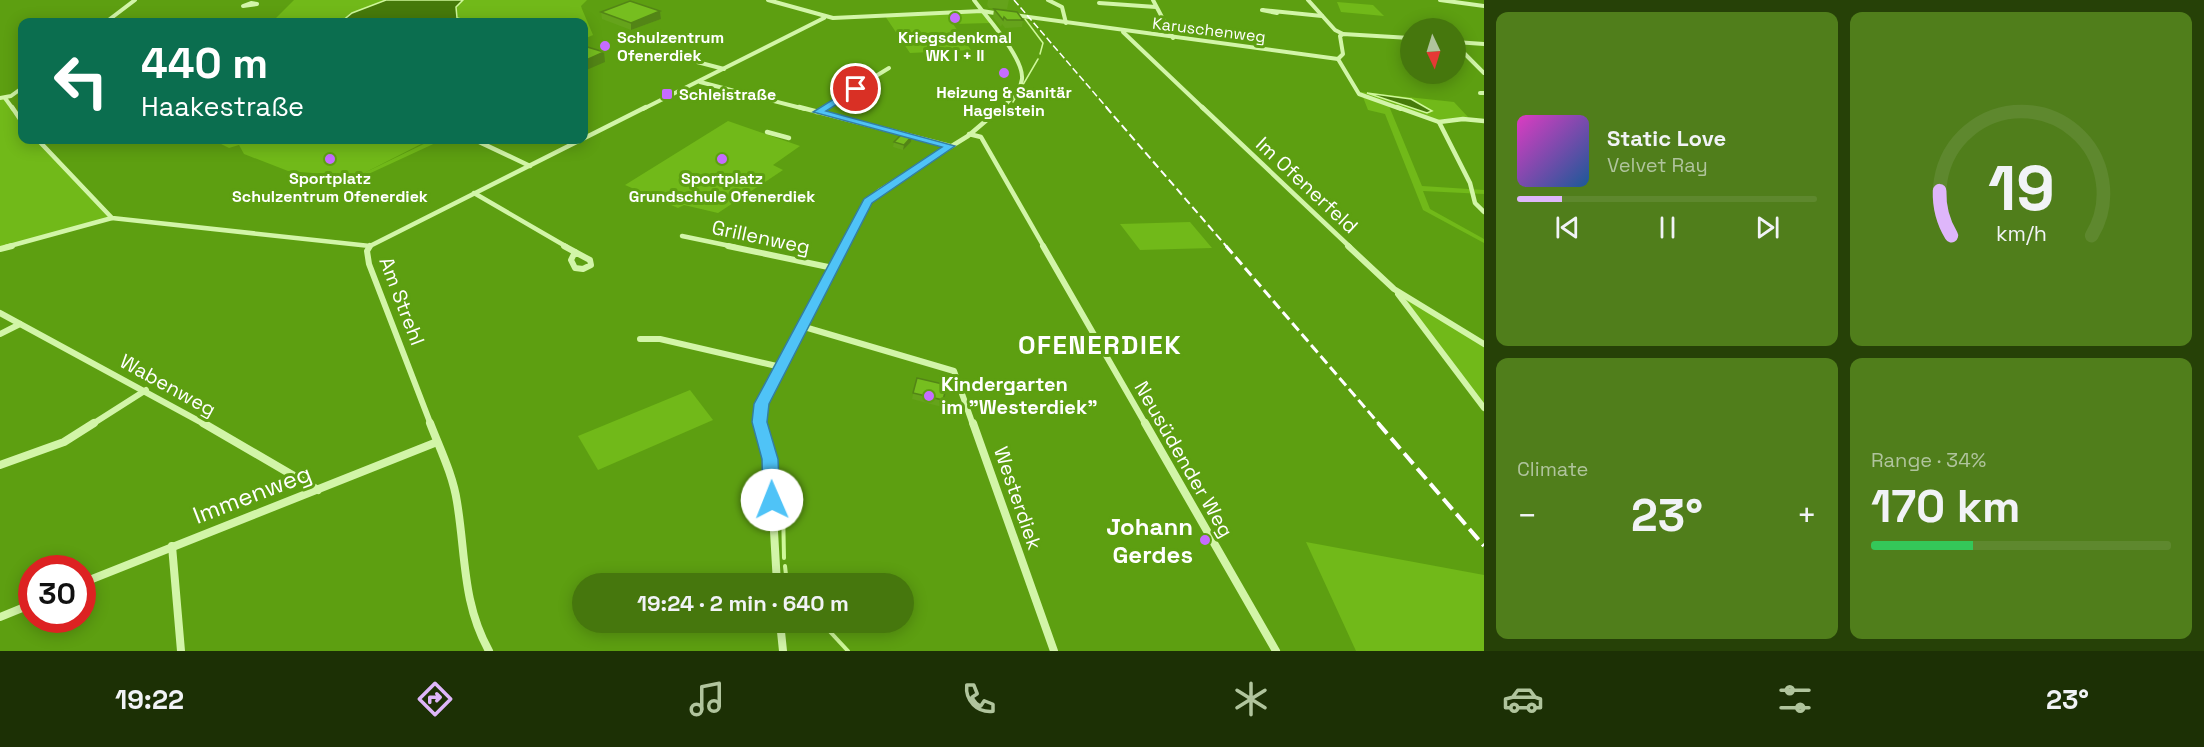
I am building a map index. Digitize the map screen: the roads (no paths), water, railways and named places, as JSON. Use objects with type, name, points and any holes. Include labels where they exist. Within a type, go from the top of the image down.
[{"type":"street","points":[[111,18],[135,0]]},
{"type":"street","points":[[768,0],[824,18]]},
{"type":"street","points":[[775,573],[771,541],[770,459],[760,422],[762,404],[801,326],[873,196],[996,116],[1008,105],[1022,85],[1024,76],[1022,65],[974,0]]},
{"type":"street","points":[[1048,0],[1051,4],[1062,7],[1066,23]]},
{"type":"street","points":[[1153,0],[1173,38]]},
{"type":"street","points":[[1308,0],[1343,34],[1400,37]]},
{"type":"street","points":[[1440,0],[1484,6]]},
{"type":"street","points":[[1099,3],[1156,7]]},
{"type":"street","name":"Karuschenweg","points":[[824,18],[982,11],[1338,59]]},
{"type":"street","points":[[1277,13],[1322,16]]},
{"type":"street","points":[[588,137],[824,18]]},
{"type":"street","name":"Im Ofenerfeld","points":[[1122,31],[1394,289],[1484,344]]},
{"type":"street","points":[[1343,34],[1340,36],[1343,54],[1338,59],[1359,94],[1439,122],[1463,118],[1484,121]]},
{"type":"street","points":[[1466,43],[1484,44]]},
{"type":"street","points":[[1466,56],[1484,76]]},
{"type":"street","points":[[678,57],[724,69]]},
{"type":"street","points":[[818,112],[889,68]]},
{"type":"street","points":[[699,82],[950,146]]},
{"type":"street","points":[[18,90],[2,98],[18,117]]},
{"type":"street","points":[[1439,122],[1470,183],[1475,203],[1484,212]]},
{"type":"street","points":[[767,132],[789,138]]},
{"type":"street","name":"Neusüdender Weg","points":[[969,134],[981,137],[1276,651]]},
{"type":"street","points":[[0,249],[112,218],[42,144]]},
{"type":"street","points":[[483,144],[530,166]]},
{"type":"street","points":[[370,246],[574,144]]},
{"type":"street","points":[[474,193],[575,252]]},
{"type":"street","name":"Am Strehl","points":[[112,218],[370,246],[367,251],[369,264],[455,489],[472,615],[489,651]]},
{"type":"street","name":"Grillenweg","points":[[682,236],[833,268]]},
{"type":"street","points":[[1394,289],[1484,408]]},
{"type":"street","name":"Wabenweg","points":[[0,313],[146,390],[318,490]]},
{"type":"street","points":[[0,334],[20,324]]},
{"type":"street","name":"Westerdiek","points":[[801,326],[954,371],[1054,651]]},
{"type":"street","points":[[640,339],[660,339],[781,367]]},
{"type":"street","points":[[0,465],[64,442],[146,390]]},
{"type":"street","name":"Immenweg","points":[[96,577],[437,442]]},
{"type":"street","points":[[172,546],[181,651]]},
{"type":"street","points":[[0,617],[18,610]]},
{"type":"street","points":[[781,633],[783,651]]},
{"type":"waterway","points":[[1025,19],[1043,43],[1040,54]]},
{"type":"waterway","points":[[1013,102],[1038,59]]},
{"type":"waterway","points":[[783,500],[785,478]]},
{"type":"waterway","points":[[783,507],[784,558]]},
{"type":"waterway","points":[[785,566],[786,573]]},
{"type":"waterway","points":[[831,633],[848,651]]},
{"type":"railway","points":[[1014,0],[1108,109]]},
{"type":"railway","points":[[1106,107],[1227,247]]},
{"type":"railway","points":[[1226,246],[1380,425]]},
{"type":"railway","points":[[1378,423],[1484,546]]},
{"type":"place","name":"Kriegsdenkmal WK I + II","points":[[955,18]]},
{"type":"place","name":"Schulzentrum Ofenerdiek","points":[[605,46]]},
{"type":"place","name":"Heizung & Sanitär Hagelstein","points":[[1004,73]]},
{"type":"place","name":"Schleistraße","points":[[667,94]]},
{"type":"place","name":"Sportplatz Schulzentrum Ofenerdiek","points":[[330,159]]},
{"type":"place","name":"Sportplatz Grundschule Ofenerdiek","points":[[722,159]]},
{"type":"place","name":"Kindergarten im \"Westerdiek\"","points":[[929,396]]},
{"type":"place","name":"Johann Gerdes","points":[[1205,540]]},
{"type":"district","name":"OFENERDIEK","points":[[1100,345]]}]
